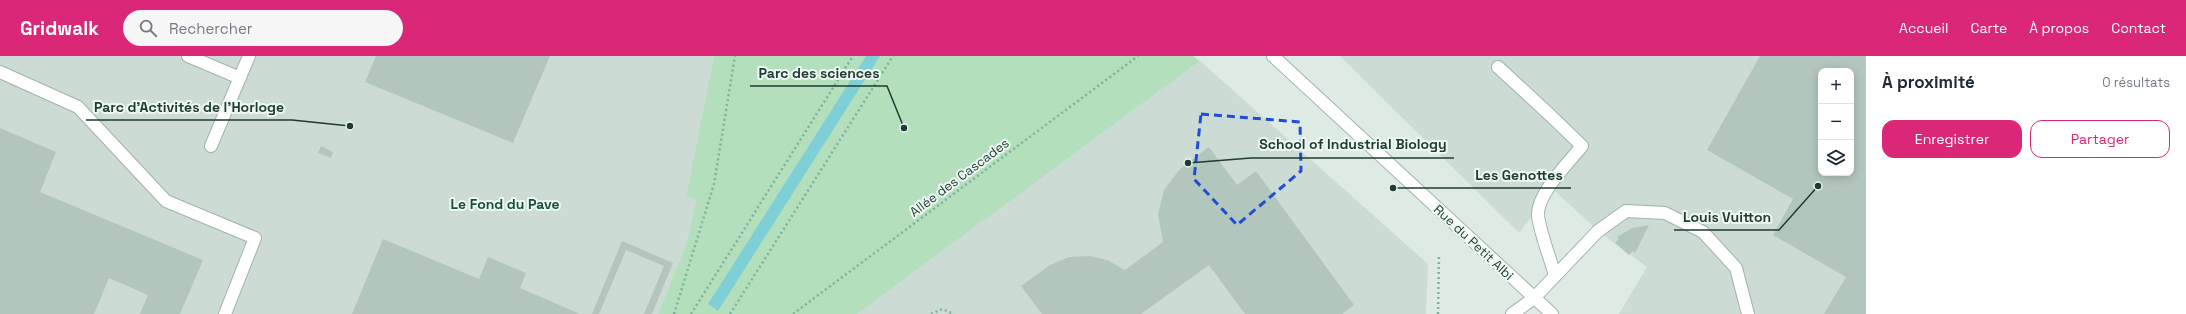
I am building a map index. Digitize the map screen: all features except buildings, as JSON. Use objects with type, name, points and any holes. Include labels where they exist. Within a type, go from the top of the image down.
[{"type":"street","points":[[188,56],[240,78]]},
{"type":"street","points":[[211,146],[249,56]]},
{"type":"street","name":"Rue du Petit Albi","points":[[1273,56],[1552,314]]},
{"type":"street","points":[[1498,67],[1582,146],[1550,187],[1540,203],[1538,215],[1555,276]]},
{"type":"street","points":[[0,72],[78,106],[166,201],[255,238],[225,314]]},
{"type":"street","points":[[1512,314],[1534,298],[1598,231],[1626,211],[1665,214],[1703,232],[1736,268],[1748,314]]},
{"type":"path","points":[[674,314],[714,184],[735,56]]},
{"type":"path","points":[[691,314],[853,56]]},
{"type":"path","points":[[730,314],[893,56]]},
{"type":"path","name":"Allée des Cascades","points":[[793,314],[1138,56]]},
{"type":"path","points":[[1438,314],[1439,254]]},
{"type":"path","points":[[930,314],[942,309],[954,314]]},
{"type":"highlighted area","points":[[1201,114],[1300,122],[1301,171],[1237,225],[1194,179]]},
{"type":"shaded area","points":[[0,56],[714,56],[686,195],[696,199],[687,242],[658,314],[0,314]]},
{"type":"shaded area","points":[[1340,56],[1866,56],[1866,314],[1619,314],[1647,267],[1598,231],[1552,188],[1519,233]]},
{"type":"shaded area","points":[[1200,61],[1428,264],[1426,314],[857,314]]},
{"type":"green space","points":[[714,56],[1193,56],[1200,61],[857,314],[658,314],[687,242],[696,200],[686,196]]},
{"type":"water","points":[[866,56],[880,56],[718,311],[708,304]]},
{"type":"place","name":"Parc d'Activités de l'Horloge","points":[[350,126]]},
{"type":"place","name":"Parc des sciences","points":[[904,128]]},
{"type":"place","name":"School of Industrial Biology","points":[[1188,163]]},
{"type":"place","name":"Louis Vuitton","points":[[1818,186]]},
{"type":"place","name":"Les Genottes","points":[[1393,188]]},
{"type":"district","name":"Le Fond du Pave","points":[[505,204]]}]
